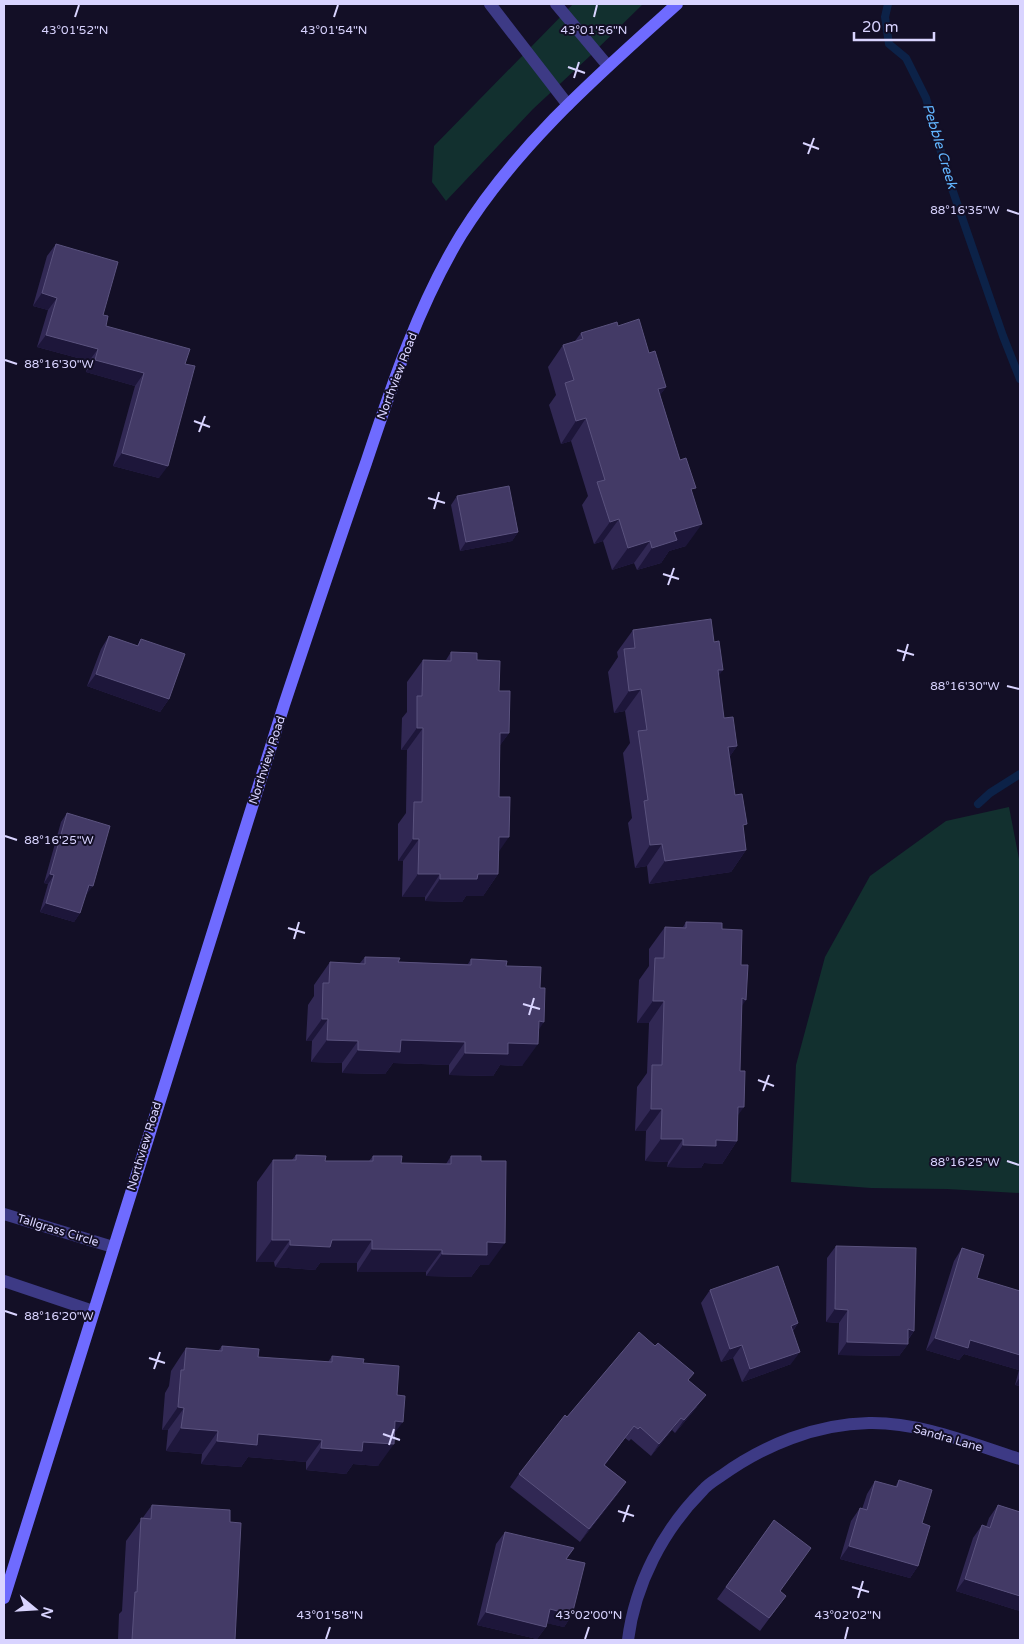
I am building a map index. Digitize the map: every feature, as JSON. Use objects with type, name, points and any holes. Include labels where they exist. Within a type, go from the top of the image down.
[{"type":"street","points":[[490,4],[568,105]]},
{"type":"street","points":[[556,4],[608,66]]},
{"type":"street","name":"Northview Road","points":[[4,1598],[190,997],[320,595],[400,361],[426,301],[461,235],[511,166],[568,105],[677,4]]},
{"type":"street","name":"Tallgrass Circle","points":[[4,1214],[113,1247]]},
{"type":"street","points":[[4,1281],[93,1311]]},
{"type":"street","name":"Sandra Lane","points":[[628,1640],[630,1618],[639,1592],[655,1555],[668,1532],[703,1489],[741,1462],[787,1439],[826,1428],[870,1423],[912,1427],[934,1432],[1020,1459]]},
{"type":"green space","points":[[573,4],[643,4],[533,109],[446,201],[432,182],[434,146]]},
{"type":"green space","points":[[1009,807],[1020,864],[1020,1193],[947,1189],[871,1188],[791,1182],[796,1065],[825,957],[870,876],[946,821]]},
{"type":"building","points":[[56,244],[118,262],[103,315],[108,316],[106,326],[190,349],[185,364],[195,366],[168,466],[122,453],[144,373],[95,360],[98,349],[46,335],[57,298],[42,293]]},
{"type":"building","points":[[639,319],[649,353],[655,351],[666,387],[658,389],[680,460],[686,458],[696,488],[691,489],[702,524],[674,532],[677,540],[652,548],[650,541],[628,548],[619,519],[610,522],[597,482],[605,480],[586,418],[576,421],[565,383],[574,380],[563,345],[583,339],[581,333],[617,322],[618,326]]},
{"type":"building","points":[[509,486],[518,532],[466,542],[457,496]]},
{"type":"building","points":[[711,619],[714,642],[719,641],[723,670],[718,670],[724,718],[733,717],[737,746],[728,747],[735,795],[742,794],[747,824],[743,825],[746,850],[665,861],[662,844],[650,845],[644,801],[648,800],[638,731],[647,730],[641,689],[629,691],[624,649],[635,648],[633,630]]},
{"type":"building","points":[[109,636],[138,646],[141,639],[185,654],[169,699],[96,674]]},
{"type":"building","points":[[451,652],[477,653],[477,660],[500,661],[499,691],[510,691],[509,733],[500,733],[499,797],[510,797],[509,837],[499,837],[498,874],[478,874],[477,879],[440,879],[440,874],[418,874],[419,839],[413,839],[414,802],[422,802],[423,728],[417,728],[417,696],[422,696],[423,660],[451,661]]},
{"type":"building","points":[[67,813],[110,826],[93,886],[89,885],[80,913],[46,903],[54,875],[50,874]]},
{"type":"building","points":[[686,922],[722,923],[722,929],[742,930],[741,965],[748,965],[746,1000],[742,998],[740,1071],[745,1071],[744,1107],[738,1107],[737,1141],[716,1140],[716,1146],[683,1145],[683,1139],[661,1139],[662,1109],[651,1109],[652,1065],[662,1065],[664,1001],[653,1001],[655,958],[664,958],[665,927],[686,928]]},
{"type":"building","points":[[365,957],[400,958],[398,962],[471,965],[471,959],[507,961],[506,966],[541,967],[540,988],[545,988],[544,1022],[539,1021],[538,1044],[508,1043],[508,1054],[465,1053],[465,1042],[401,1040],[400,1052],[358,1050],[358,1041],[327,1040],[328,1019],[322,1019],[323,983],[329,983],[330,962],[365,964]]},
{"type":"building","points":[[296,1155],[326,1156],[325,1161],[373,1161],[373,1156],[402,1156],[401,1163],[451,1164],[451,1156],[481,1156],[481,1161],[506,1161],[505,1243],[487,1242],[487,1255],[442,1254],[442,1250],[372,1249],[372,1240],[332,1240],[330,1247],[290,1245],[290,1240],[272,1240],[273,1160],[296,1160]]},
{"type":"building","points":[[836,1246],[916,1248],[914,1331],[908,1329],[908,1344],[847,1342],[848,1310],[835,1309]]},
{"type":"building","points":[[962,1248],[984,1255],[977,1278],[1020,1291],[1020,1355],[970,1340],[968,1348],[935,1338]]},
{"type":"building","points":[[778,1266],[798,1323],[791,1326],[800,1352],[750,1369],[742,1345],[730,1349],[710,1290]]},
{"type":"building","points":[[639,1332],[655,1346],[658,1343],[694,1373],[688,1380],[706,1395],[684,1420],[681,1418],[659,1444],[640,1427],[638,1429],[634,1426],[604,1465],[626,1482],[589,1529],[519,1474],[565,1415],[567,1417]]},
{"type":"building","points":[[222,1346],[259,1349],[258,1357],[332,1362],[332,1356],[364,1359],[363,1363],[399,1366],[397,1395],[405,1396],[403,1422],[395,1421],[394,1444],[363,1442],[362,1451],[321,1448],[322,1440],[258,1434],[257,1445],[217,1441],[218,1431],[181,1428],[184,1408],[178,1407],[181,1370],[184,1370],[186,1348],[222,1351]]},
{"type":"building","points":[[899,1480],[932,1490],[922,1523],[930,1526],[918,1566],[849,1546],[860,1508],[867,1510],[875,1481],[897,1487]]},
{"type":"building","points":[[152,1505],[230,1510],[230,1522],[241,1523],[235,1640],[132,1640],[141,1518],[151,1519]]},
{"type":"building","points":[[998,1505],[1020,1512],[1020,1596],[965,1579],[982,1525],[990,1528]]},
{"type":"building","points":[[774,1520],[811,1548],[780,1591],[786,1596],[769,1618],[726,1587]]},
{"type":"building","points":[[505,1532],[574,1548],[566,1559],[585,1563],[572,1615],[550,1609],[546,1627],[486,1612]]},
{"type":"waterway","name":"Pebble Creek","points":[[888,4],[885,17],[889,44],[906,58],[926,98],[948,177],[1003,336],[1020,379]]},
{"type":"waterway","points":[[978,804],[990,793],[1020,774]]}]
